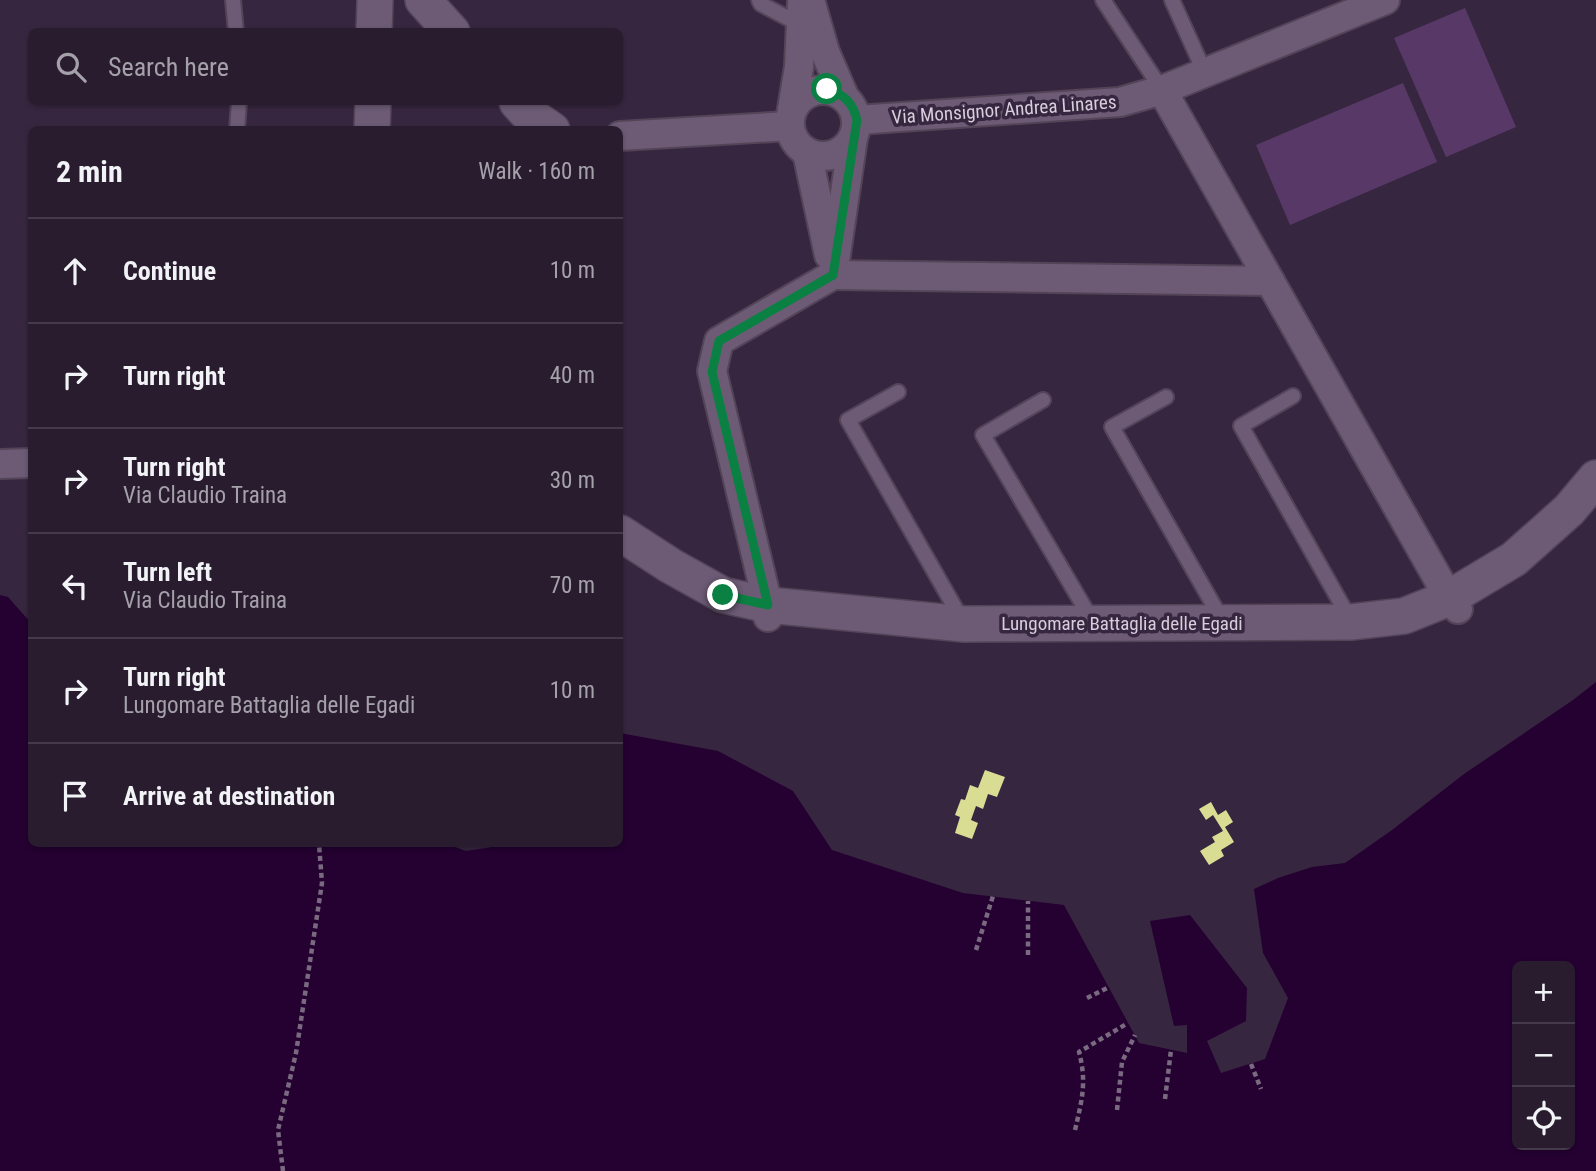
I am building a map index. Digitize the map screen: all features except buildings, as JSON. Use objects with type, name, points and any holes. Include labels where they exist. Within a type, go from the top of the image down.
[{"type":"street","points":[[374,28],[375,0]]},
{"type":"street","points":[[423,0],[448,28]]},
{"type":"street","name":"Via Monsignor Andrea Linares","points":[[851,118],[1121,102],[1162,90],[1385,0]]},
{"type":"street","points":[[791,117],[803,96],[810,92],[827,89],[836,92],[851,118],[841,151],[824,156],[807,152],[795,141],[791,117],[799,68],[804,8]]},
{"type":"street","points":[[804,8],[851,118],[833,275]]},
{"type":"street","points":[[1162,90],[1453,603]]},
{"type":"street","points":[[372,126],[373,105]]},
{"type":"street","points":[[520,105],[546,126]]},
{"type":"street","points":[[623,136],[791,117]]},
{"type":"street","points":[[807,152],[833,275]]},
{"type":"street","points":[[768,611],[712,372],[719,341],[833,275],[1270,281]]},
{"type":"street","points":[[0,464],[28,463]]},
{"type":"street","name":"Lungomare Battaglia delle Egadi","points":[[623,535],[723,595],[768,611],[964,624],[1351,622],[1404,616],[1453,603],[1514,559],[1569,510],[1596,478]]},
{"type":"lane","points":[[233,0],[236,28]]},
{"type":"lane","points":[[759,0],[761,4],[804,8]]},
{"type":"lane","points":[[1103,0],[1162,90]]},
{"type":"lane","points":[[1172,0],[1205,73]]},
{"type":"lane","points":[[237,126],[239,105]]},
{"type":"lane","points":[[898,392],[848,420],[964,624]]},
{"type":"lane","points":[[1293,396],[1241,426],[1351,622]]},
{"type":"lane","points":[[1166,397],[1112,427],[1223,622]]},
{"type":"lane","points":[[1043,400],[983,435],[1093,623]]},
{"type":"path","points":[[283,1171],[278,1130],[296,1054],[323,883],[319,847]]},
{"type":"path","points":[[976,950],[993,896]]},
{"type":"path","points":[[1028,901],[1028,955]]},
{"type":"path","points":[[1087,998],[1108,987]]},
{"type":"path","points":[[1075,1130],[1083,1093],[1084,1070],[1080,1052],[1128,1023]]},
{"type":"path","points":[[1117,1110],[1122,1062],[1135,1035]]},
{"type":"path","points":[[1165,1100],[1171,1050]]},
{"type":"path","points":[[1251,1063],[1261,1089]]},
{"type":"shaded area","points":[[1465,8],[1516,127],[1446,157],[1394,38]]},
{"type":"shaded area","points":[[1403,83],[1437,162],[1290,225],[1256,145]]},
{"type":"shaded area","points":[[0,595],[8,597],[28,620],[28,847],[455,847],[466,851],[492,847],[623,847],[623,734],[718,751],[793,791],[832,850],[963,893],[1064,905],[1139,1043],[1187,1053],[1187,1025],[1174,1026],[1150,921],[1190,915],[1247,988],[1246,1021],[1207,1041],[1221,1073],[1265,1059],[1288,998],[1263,953],[1254,889],[1312,867],[1345,863],[1464,774],[1596,682],[1596,1171],[0,1171]]},
{"type":"route","points":[[723,595],[768,605],[712,372],[719,341],[833,275],[857,120],[855,111],[844,96],[827,89]]}]
